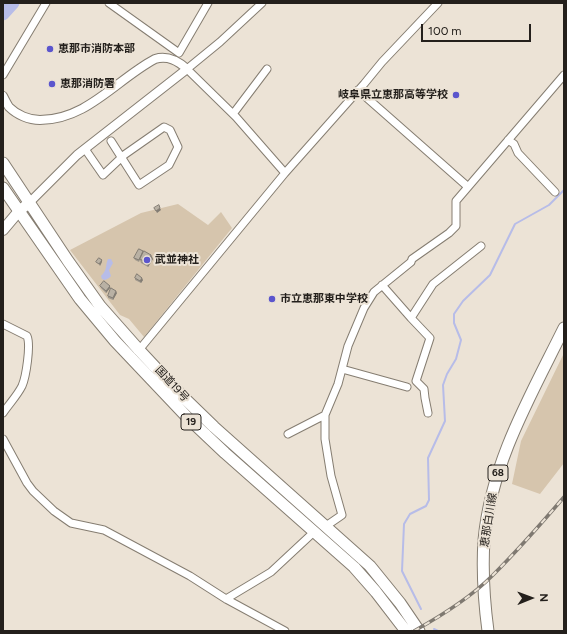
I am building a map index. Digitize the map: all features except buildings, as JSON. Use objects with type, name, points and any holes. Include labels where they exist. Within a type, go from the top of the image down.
[{"type":"main road","name":"国道19号","points":[[3,163],[100,306],[139,350],[214,428],[370,566],[419,631]]},
{"type":"main road","name":"国道19号","points":[[3,188],[80,299],[115,341],[192,423],[269,493],[354,566],[406,631]]},
{"type":"main road","points":[[3,230],[19,211],[29,203]]},
{"type":"main road","name":"恵那白川線","points":[[488,631],[484,586],[484,539],[495,482],[514,430],[564,328]]},
{"type":"street","points":[[3,75],[46,3]]},
{"type":"street","points":[[109,3],[179,53],[208,3]]},
{"type":"street","points":[[29,203],[77,155],[187,70],[262,3]]},
{"type":"street","points":[[139,350],[285,173],[382,62],[438,3]]},
{"type":"street","points":[[3,96],[9,107],[22,116],[37,120],[52,119],[68,114],[91,103],[155,59],[162,57],[172,59],[180,63],[233,114],[285,173]]},
{"type":"street","points":[[233,114],[267,69]]},
{"type":"street","points":[[326,526],[342,515],[331,476],[325,439],[325,415],[338,384],[348,346],[364,308],[374,292],[411,262],[412,259],[449,233],[456,226],[456,201],[564,75]]},
{"type":"street","points":[[358,90],[468,186]]},
{"type":"street","points":[[85,149],[103,174],[122,157],[164,127],[170,130],[178,147],[169,165],[138,185],[122,157],[111,141]]},
{"type":"street","points":[[508,140],[514,144],[518,153],[555,192]]},
{"type":"street","points":[[411,318],[433,284],[481,246]]},
{"type":"street","points":[[382,285],[430,338],[416,381],[424,389],[428,413]]},
{"type":"street","points":[[3,324],[27,336],[29,345],[25,378],[22,386],[3,413]]},
{"type":"street","points":[[342,369],[406,387]]},
{"type":"street","points":[[288,434],[325,415]]},
{"type":"street","points":[[3,439],[33,492],[54,511],[71,523],[104,530],[190,576],[226,599],[285,631]]},
{"type":"street","points":[[226,599],[271,572],[315,531]]},
{"type":"shaded area","points":[[178,204],[208,225],[221,212],[232,228],[144,337],[129,319],[120,315],[70,250],[141,213]]},
{"type":"shaded area","points":[[564,353],[564,463],[540,494],[512,484],[521,441]]},
{"type":"water","points":[[108,259],[111,259],[113,263],[109,270],[111,276],[105,280],[102,279],[101,276],[106,269]]},
{"type":"waterway","points":[[3,14],[13,3]]},
{"type":"waterway","points":[[421,609],[402,571],[404,524],[410,514],[426,506],[429,500],[428,458],[445,421],[443,385],[447,374],[456,359],[461,340],[454,323],[454,314],[463,301],[490,275],[515,224],[549,205],[564,190]]},
{"type":"waterway","points":[[434,629],[438,631]]},
{"type":"railway","points":[[414,631],[455,606],[483,584],[520,547],[564,497]]},
{"type":"place","name":"恵那市消防本部","points":[[50,49]]},
{"type":"place","name":"恵那消防署","points":[[52,84]]},
{"type":"place","name":"岐阜県立恵那高等学校","points":[[456,95]]},
{"type":"place","name":"武並神社","points":[[147,260]]},
{"type":"place","name":"市立恵那東中学校","points":[[272,299]]}]
